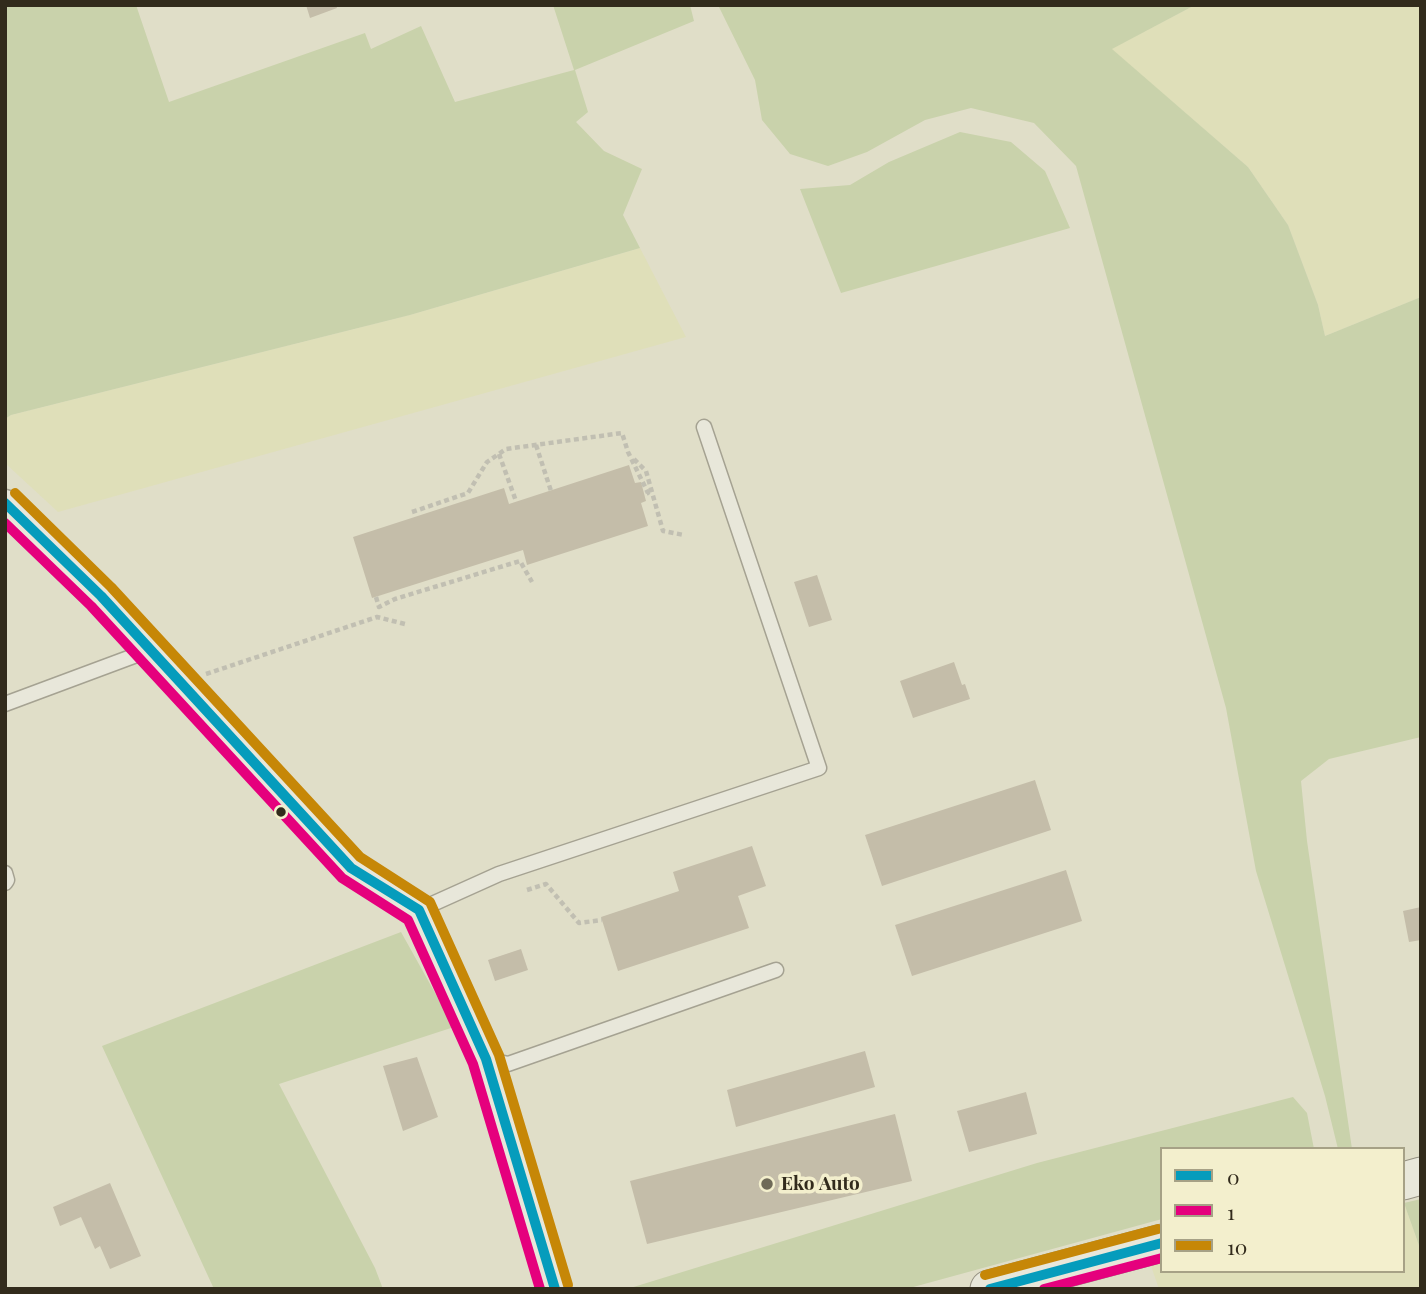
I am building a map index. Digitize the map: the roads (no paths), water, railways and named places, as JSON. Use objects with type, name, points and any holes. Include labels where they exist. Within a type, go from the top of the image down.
[{"type":"main road","points":[[989,1289],[1160,1244]]},
{"type":"street","points":[[5,503],[101,596],[351,868],[419,910],[486,1059],[555,1289]]},
{"type":"lane","points":[[419,910],[499,874],[818,768],[704,427]]},
{"type":"lane","points":[[5,704],[150,650]]},
{"type":"lane","points":[[5,873],[5,883]]},
{"type":"lane","points":[[486,1059],[508,1064],[776,970]]},
{"type":"place","name":"Eko Auto","points":[[767,1184]]}]
